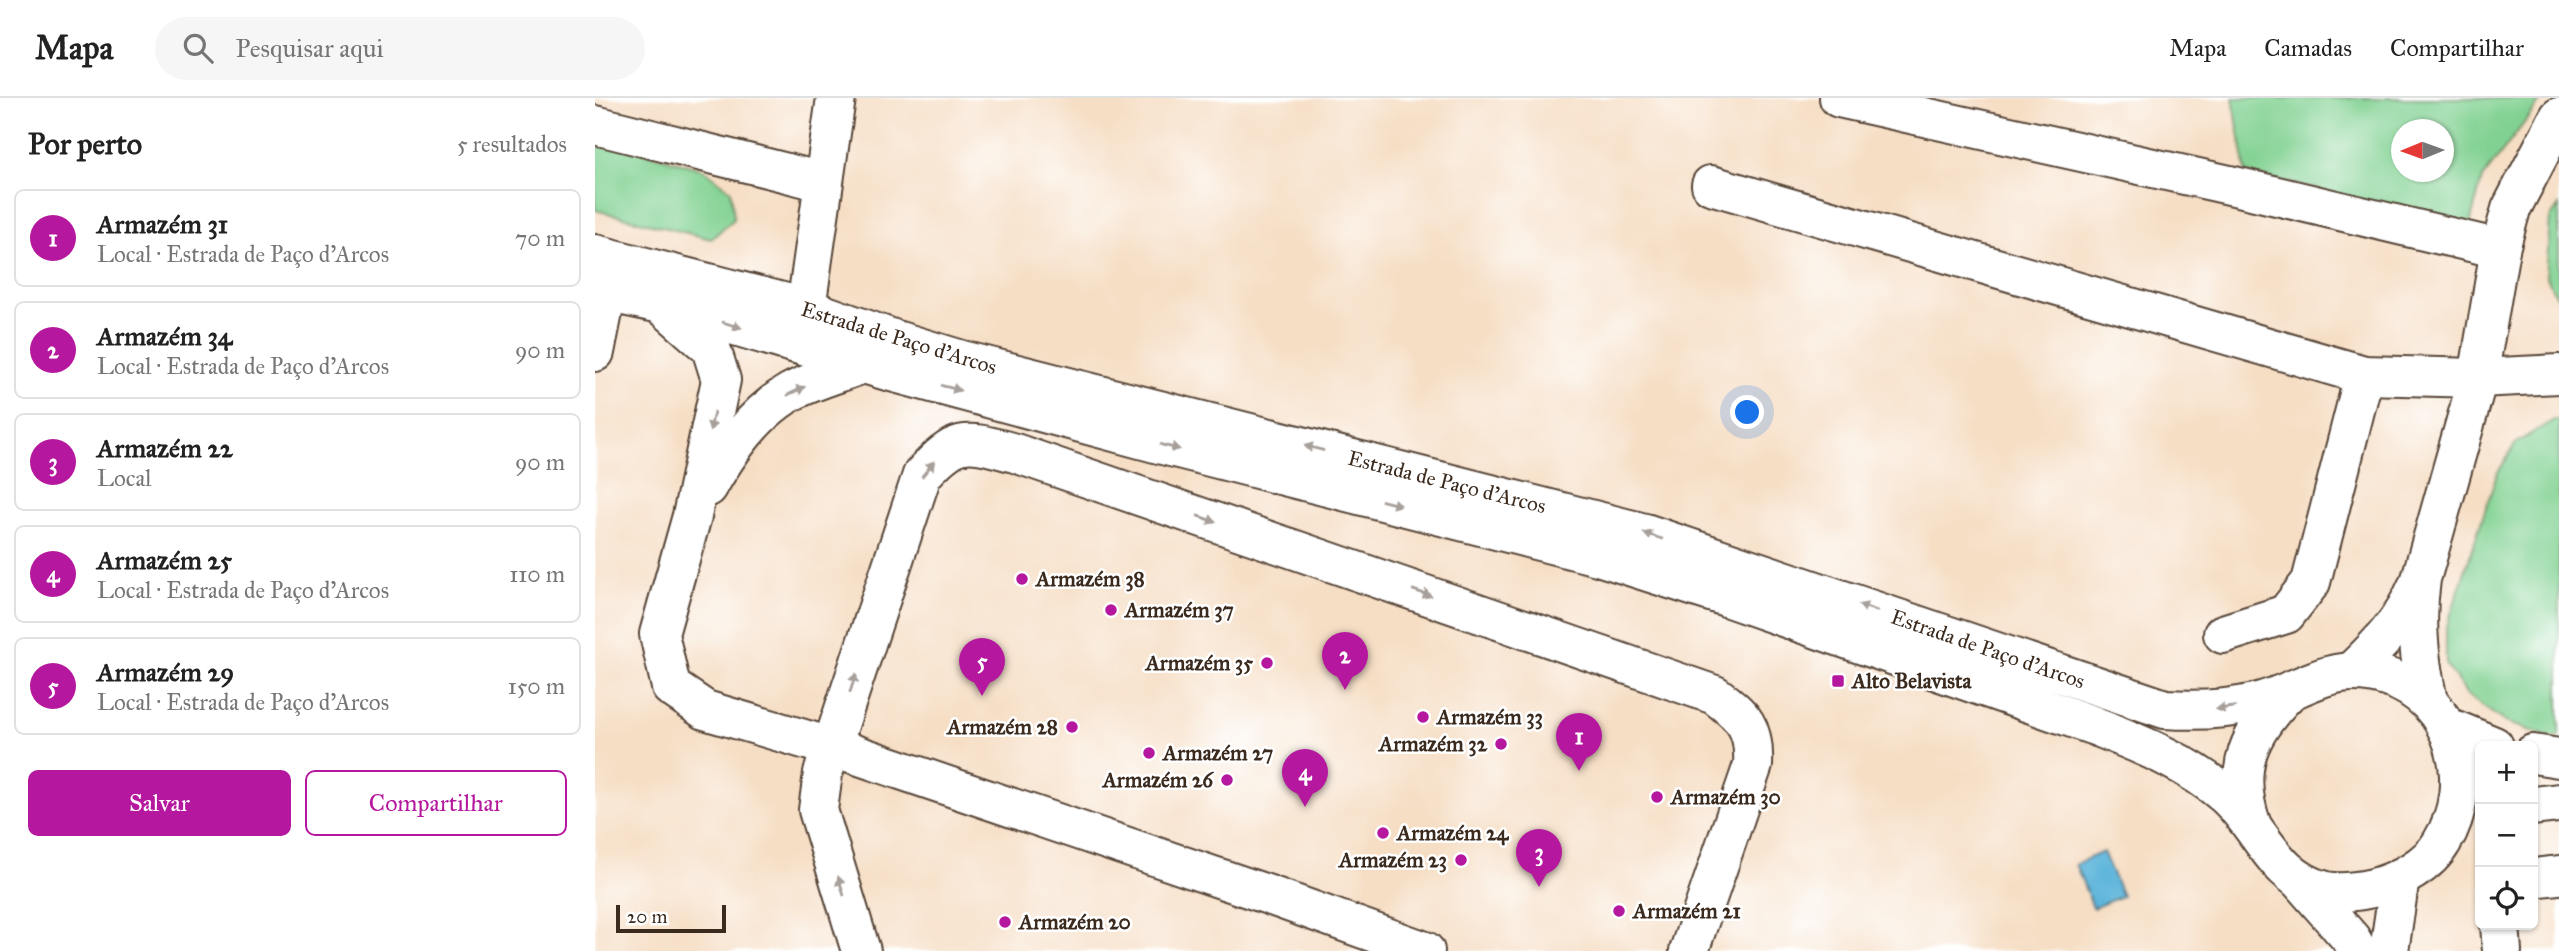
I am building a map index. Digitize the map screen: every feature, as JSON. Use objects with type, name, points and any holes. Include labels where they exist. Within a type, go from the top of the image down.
[{"type":"main road","points":[[806,308],[836,98]]},
{"type":"main road","points":[[1839,98],[2243,188],[2500,249]]},
{"type":"main road","points":[[2351,672],[2393,630],[2409,607],[2421,579],[2478,379],[2500,249],[2511,209],[2559,117]]},
{"type":"main road","points":[[595,125],[823,181]]},
{"type":"main road","points":[[1711,185],[2364,375],[2478,379],[2559,374]]},
{"type":"main road","name":"Estrada de Paço d'Arcos","points":[[595,254],[806,308],[962,360],[1645,533],[2165,709],[2200,711],[2227,708],[2257,702],[2314,679],[2351,672],[2385,677],[2403,684],[2438,714],[2485,741]]},
{"type":"main road","points":[[595,352],[601,291]]},
{"type":"main road","name":"Estrada de Paço d'Arcos","points":[[601,291],[661,304],[863,364],[1159,444],[1598,556],[1726,597],[2095,726],[2154,750],[2178,762],[2223,793],[2242,811],[2270,852],[2299,881],[2328,891],[2358,891],[2400,878],[2420,865],[2467,815],[2458,753],[2438,714]]},
{"type":"main road","points":[[661,304],[711,348],[721,380],[692,516],[659,634],[671,687],[705,710],[831,748],[1269,895],[1425,951]]},
{"type":"main road","points":[[692,516],[729,450],[763,413],[790,392],[863,364]]},
{"type":"main road","points":[[2223,634],[2286,614],[2311,582],[2364,375]]},
{"type":"main road","points":[[861,951],[818,810],[823,773],[922,475],[934,461],[957,443],[981,444],[1015,453],[1715,695],[1747,724],[1754,743],[1753,765],[1689,951]]},
{"type":"main road","points":[[2421,579],[2417,610],[2421,667],[2438,714]]},
{"type":"main road","name":"Estrada de Paço d'Arcos","points":[[2253,828],[2244,803],[2242,779],[2247,752],[2259,725],[2291,690]]},
{"type":"main road","points":[[2538,755],[2559,758]]},
{"type":"main road","points":[[2538,805],[2559,803]]},
{"type":"main road","points":[[2538,877],[2559,875]]},
{"type":"main road","points":[[2389,951],[2400,878]]},
{"type":"main road","points":[[2299,881],[2351,939],[2358,951]]},
{"type":"main road","points":[[2500,930],[2502,951]]},
{"type":"green space","points":[[2233,98],[2543,98],[2482,179],[2470,224],[2246,173]]},
{"type":"green space","points":[[595,138],[705,170],[731,191],[734,219],[711,239],[595,210]]},
{"type":"green space","points":[[2559,205],[2559,300],[2546,277],[2550,218]]},
{"type":"green space","points":[[2554,420],[2559,420],[2559,737],[2552,738],[2505,722],[2468,696],[2446,665],[2446,629],[2497,474],[2516,443]]},
{"type":"water","points":[[2103,852],[2122,896],[2093,908],[2075,864]]},
{"type":"place","name":"Armazém 38","points":[[1022,579]]},
{"type":"place","name":"Armazém 37","points":[[1111,610]]},
{"type":"place","name":"Armazém 35","points":[[1267,663]]},
{"type":"place","name":"Alto Belavista","points":[[1838,681]]},
{"type":"place","name":"Armazém 34","points":[[1345,690]]},
{"type":"place","name":"Armazém 29","points":[[982,696]]},
{"type":"place","name":"Armazém 33","points":[[1423,717]]},
{"type":"place","name":"Armazém 28","points":[[1072,727]]},
{"type":"place","name":"Armazém 32","points":[[1501,744]]},
{"type":"place","name":"Armazém 27","points":[[1149,753]]},
{"type":"place","name":"Armazém 31","points":[[1579,771]]},
{"type":"place","name":"Armazém 26","points":[[1227,780]]},
{"type":"place","name":"Armazém 30","points":[[1657,797]]},
{"type":"place","name":"Armazém 25","points":[[1305,807]]},
{"type":"place","name":"Armazém 24","points":[[1383,833]]},
{"type":"place","name":"Armazém 23","points":[[1461,860]]},
{"type":"place","name":"Armazém 22","points":[[1539,887]]},
{"type":"place","name":"Armazém 21","points":[[1619,911]]},
{"type":"place","name":"Armazém 20","points":[[1005,922]]}]
